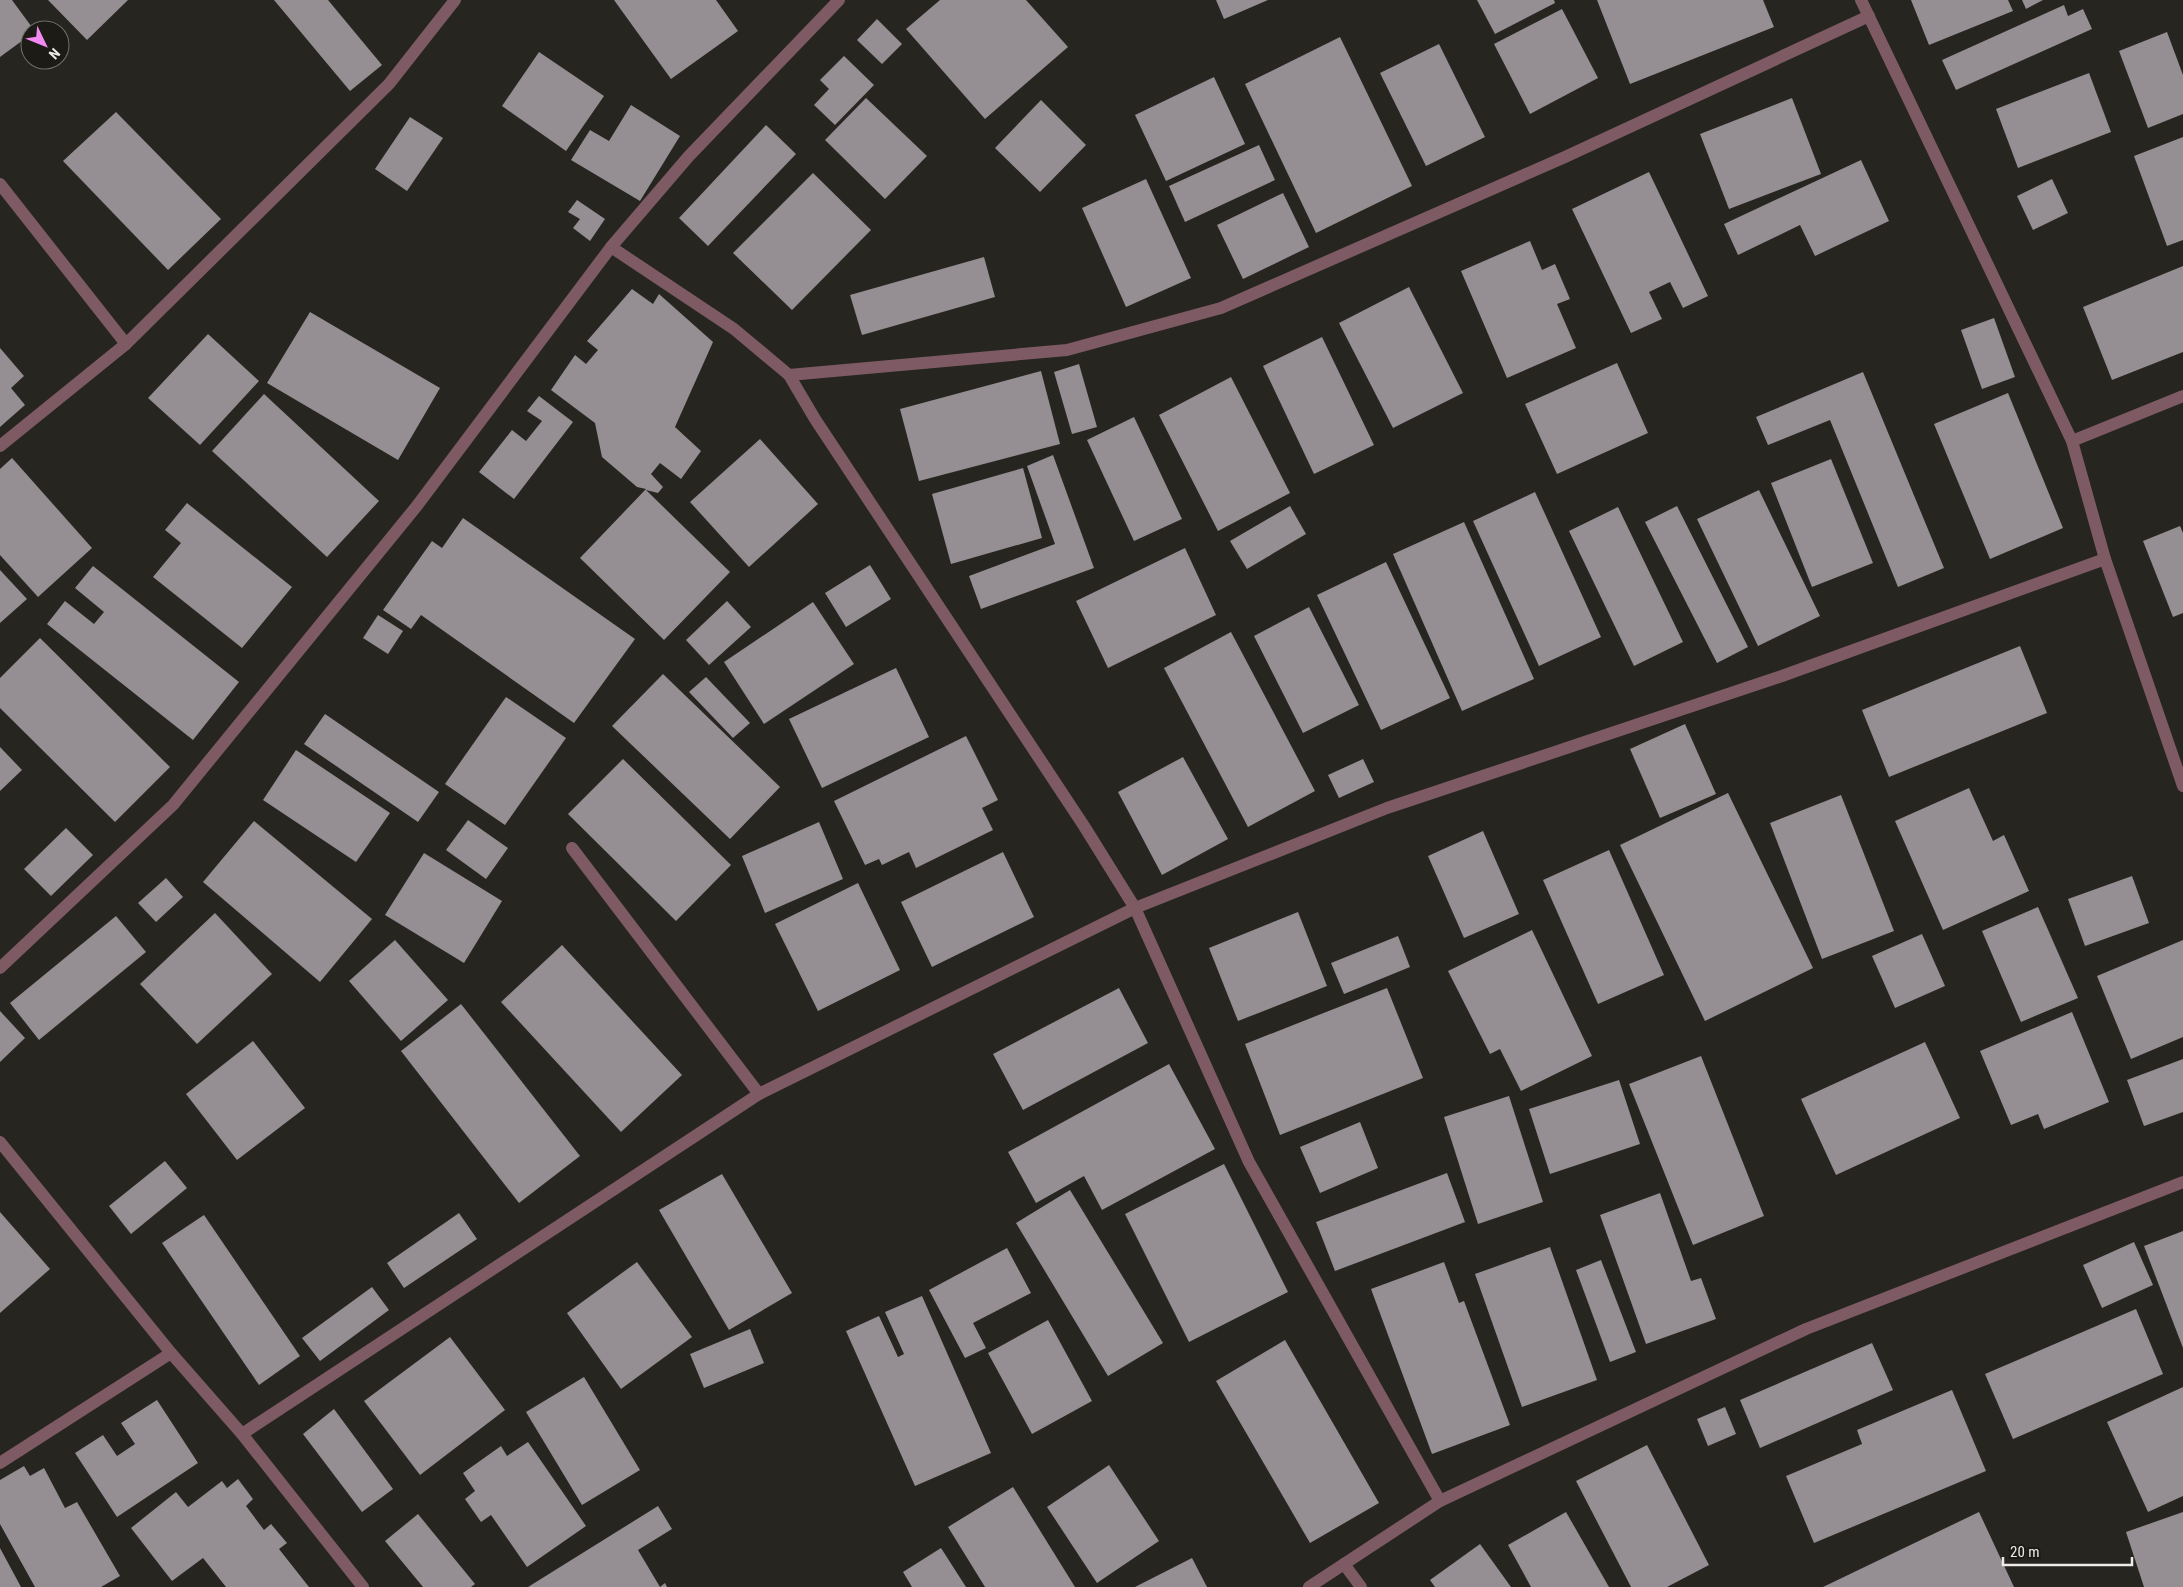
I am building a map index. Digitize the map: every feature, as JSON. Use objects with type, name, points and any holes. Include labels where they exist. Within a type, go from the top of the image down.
[{"type":"street","points":[[0,446],[126,344],[389,84],[455,0]]},
{"type":"street","points":[[0,968],[173,805],[416,507],[611,247],[689,156],[839,0]]},
{"type":"street","points":[[1861,0],[2072,441],[2105,559],[2183,786]]},
{"type":"street","points":[[789,375],[1067,350],[1221,308],[1565,157],[1869,16]]},
{"type":"street","points":[[0,184],[126,344]]},
{"type":"street","points":[[611,247],[734,329],[789,375],[815,419],[1079,818],[1136,908],[1249,1162],[1440,1502]]},
{"type":"street","points":[[2072,441],[2183,396]]},
{"type":"street","points":[[242,1434],[759,1094],[1136,908],[1387,808],[1782,676],[2105,559]]},
{"type":"street","points":[[572,848],[759,1094]]},
{"type":"street","points":[[0,1142],[171,1353],[242,1434],[362,1587]]},
{"type":"street","points":[[1309,1587],[1440,1502],[1806,1330],[2183,1182]]},
{"type":"street","points":[[0,1463],[171,1353]]},
{"type":"street","points":[[1344,1564],[1361,1587]]},
{"type":"building","points":[[0,0],[12,0],[27,20],[20,20],[20,42],[0,57]]},
{"type":"building","points":[[48,0],[128,0],[87,40],[70,23],[70,20],[68,20]]},
{"type":"building","points":[[274,0],[328,0],[382,65],[350,91]]},
{"type":"building","points":[[614,0],[716,0],[738,31],[671,79]]},
{"type":"building","points":[[940,0],[1026,0],[1068,47],[985,119],[906,29]]},
{"type":"building","points":[[1216,0],[1268,0],[1224,19]]},
{"type":"building","points":[[1477,0],[1554,0],[1555,3],[1495,34]]},
{"type":"building","points":[[1597,0],[1763,0],[1774,27],[1630,84]]},
{"type":"building","points":[[1911,0],[2008,0],[2013,11],[1929,45]]},
{"type":"building","points":[[2022,0],[2043,0],[2026,9]]},
{"type":"building","points":[[2064,5],[2068,16],[2083,9],[2092,29],[1956,90],[1942,60]]},
{"type":"building","points":[[1562,9],[1598,78],[1530,114],[1494,44]]},
{"type":"building","points":[[877,19],[902,44],[882,64],[857,40]]},
{"type":"building","points":[[2167,32],[2183,75],[2183,114],[2148,128],[2119,51]]},
{"type":"building","points":[[1340,37],[1412,186],[1316,233],[1245,84]]},
{"type":"building","points":[[1439,44],[1485,137],[1426,166],[1380,73]]},
{"type":"building","points":[[539,52],[604,96],[566,151],[502,106]]},
{"type":"building","points":[[844,56],[874,85],[835,125],[814,105],[829,89],[820,80]]},
{"type":"building","points":[[2089,73],[2111,132],[2018,168],[1996,109]]},
{"type":"building","points":[[1214,77],[1245,144],[1166,181],[1135,115]]},
{"type":"building","points":[[866,98],[927,156],[885,199],[825,140]]},
{"type":"building","points":[[1792,98],[1821,174],[1729,209],[1700,134]]},
{"type":"building","points":[[1041,100],[1086,145],[1040,192],[995,148]]},
{"type":"building","points":[[631,105],[680,136],[640,201],[571,160],[590,130],[609,141]]},
{"type":"building","points":[[116,112],[221,219],[168,270],[63,161]]},
{"type":"building","points":[[410,117],[443,138],[407,191],[375,169]]},
{"type":"building","points":[[766,125],[796,154],[708,246],[679,218]]},
{"type":"building","points":[[2183,137],[2183,240],[2167,246],[2134,156]]},
{"type":"building","points":[[1259,145],[1275,180],[1185,222],[1169,186]]},
{"type":"building","points":[[1861,160],[1889,221],[1815,256],[1800,225],[1738,255],[1724,224]]},
{"type":"building","points":[[1649,172],[1708,296],[1683,308],[1670,282],[1649,292],[1662,319],[1631,333],[1572,209]]},
{"type":"building","points":[[813,173],[871,230],[792,310],[733,253]]},
{"type":"building","points":[[1146,179],[1191,278],[1126,307],[1082,208]]},
{"type":"building","points":[[2052,179],[2068,213],[2033,230],[2017,196]]},
{"type":"building","points":[[1283,193],[1309,247],[1243,279],[1217,225]]},
{"type":"building","points":[[577,200],[605,219],[590,241],[573,228],[580,219],[568,212]]},
{"type":"building","points":[[1530,241],[1542,270],[1555,264],[1570,299],[1557,304],[1576,348],[1507,378],[1461,271]]},
{"type":"building","points":[[984,257],[995,297],[862,335],[850,295]]},
{"type":"building","points":[[2183,266],[2183,352],[2112,380],[2083,307]]},
{"type":"building","points":[[1409,287],[1463,393],[1393,428],[1339,323]]},
{"type":"building","points":[[632,289],[653,304],[659,294],[713,342],[675,427],[701,451],[681,479],[660,463],[651,474],[663,487],[658,493],[646,490],[730,572],[664,640],[580,558],[646,489],[637,487],[602,457],[595,423],[551,390],[575,355],[586,364],[598,350],[587,341]]},
{"type":"building","points":[[310,312],[440,388],[398,460],[267,383]]},
{"type":"building","points":[[1994,318],[2015,377],[1982,389],[1961,330]]},
{"type":"building","points":[[208,334],[259,381],[200,445],[148,398]]},
{"type":"building","points":[[1322,337],[1374,445],[1314,474],[1263,366]]},
{"type":"building","points":[[0,348],[24,376],[11,388],[25,405],[0,427]]},
{"type":"building","points":[[1617,363],[1648,433],[1557,474],[1525,404]]},
{"type":"building","points":[[1079,364],[1097,427],[1072,434],[1054,372]]},
{"type":"building","points":[[1041,371],[1060,444],[919,481],[900,409]]},
{"type":"building","points":[[1863,372],[1944,568],[1898,587],[1830,420],[1768,445],[1756,417]]},
{"type":"building","points":[[1231,377],[1290,493],[1218,531],[1159,415]]},
{"type":"building","points":[[2008,393],[2063,528],[1990,559],[1934,424]]},
{"type":"building","points":[[264,394],[379,501],[327,557],[212,451]]},
{"type":"building","points":[[539,396],[573,422],[514,499],[479,472],[512,430],[526,441],[542,421],[527,411]]},
{"type":"building","points":[[1134,417],[1182,519],[1134,541],[1087,440]]},
{"type":"building","points":[[760,439],[818,504],[749,567],[690,502]]},
{"type":"building","points":[[1053,455],[1094,568],[981,609],[969,576],[1055,544],[1027,466]]},
{"type":"building","points":[[12,458],[92,548],[38,597],[0,555],[0,469]]},
{"type":"building","points":[[1831,459],[1873,563],[1812,587],[1771,483]]},
{"type":"building","points":[[1023,468],[1042,538],[951,564],[932,494]]},
{"type":"building","points":[[1759,490],[1820,616],[1758,646],[1697,519]]},
{"type":"building","points":[[1535,492],[1601,637],[1539,666],[1473,521]]},
{"type":"building","points":[[187,503],[292,587],[242,648],[153,577],[181,543],[165,530]]},
{"type":"building","points":[[1290,506],[1306,534],[1247,569],[1230,541]]},
{"type":"building","points":[[1677,506],[1748,647],[1717,663],[1645,522]]},
{"type":"building","points":[[1618,507],[1683,642],[1634,666],[1569,531]]},
{"type":"building","points":[[463,518],[635,639],[574,723],[421,615],[411,629],[383,610],[432,541],[442,548]]},
{"type":"building","points":[[1464,522],[1534,679],[1462,711],[1393,554]]},
{"type":"building","points":[[2180,526],[2183,533],[2183,613],[2173,617],[2143,541]]},
{"type":"building","points":[[1185,548],[1216,615],[1108,668],[1076,601]]},
{"type":"building","points":[[1386,562],[1450,698],[1381,730],[1317,595]]},
{"type":"building","points":[[870,565],[891,599],[846,627],[825,593]]},
{"type":"building","points":[[93,566],[239,682],[193,740],[47,624],[65,601],[94,624],[104,612],[75,588]]},
{"type":"building","points":[[0,570],[27,599],[0,623]]},
{"type":"building","points":[[727,601],[751,627],[709,665],[686,640]]},
{"type":"building","points":[[813,602],[854,664],[764,724],[724,662]]},
{"type":"building","points":[[1309,607],[1359,705],[1303,733],[1254,636]]},
{"type":"building","points":[[378,615],[403,631],[388,654],[363,638]]},
{"type":"building","points":[[1231,632],[1315,791],[1248,827],[1164,668]]},
{"type":"building","points":[[40,638],[170,767],[115,822],[0,708],[0,678]]},
{"type":"building","points":[[2020,646],[2047,713],[1889,777],[1862,710]]},
{"type":"building","points":[[896,668],[929,737],[822,788],[789,719]]},
{"type":"building","points":[[663,674],[780,787],[730,839],[612,726]]},
{"type":"building","points":[[706,677],[750,723],[733,738],[689,692]]},
{"type":"building","points":[[506,697],[566,738],[505,825],[445,784]]},
{"type":"building","points":[[325,714],[439,792],[418,822],[304,744]]},
{"type":"building","points":[[1685,724],[1716,794],[1660,818],[1630,749]]},
{"type":"building","points":[[966,736],[998,800],[982,808],[993,830],[916,868],[909,852],[882,865],[879,859],[865,865],[834,801]]},
{"type":"building","points":[[0,747],[22,770],[0,791]]},
{"type":"building","points":[[296,750],[390,813],[356,862],[263,800]]},
{"type":"building","points":[[1183,757],[1228,839],[1162,875],[1118,792]]},
{"type":"building","points":[[623,759],[731,865],[676,921],[568,814]]},
{"type":"building","points":[[1363,759],[1374,782],[1339,798],[1328,775]]},
{"type":"building","points":[[1969,788],[1993,841],[2004,835],[2029,891],[1943,930],[1895,821]]},
{"type":"building","points":[[1728,793],[1813,968],[1705,1021],[1620,845]]},
{"type":"building","points":[[1841,795],[1894,931],[1822,959],[1770,823]]},
{"type":"building","points":[[468,820],[508,848],[486,879],[446,850]]},
{"type":"building","points":[[254,821],[372,919],[320,982],[203,882]]},
{"type":"building","points":[[819,822],[843,879],[765,913],[742,856]]},
{"type":"building","points":[[66,828],[93,855],[51,896],[24,869]]},
{"type":"building","points":[[1483,831],[1519,914],[1464,938],[1428,856]]},
{"type":"building","points":[[1609,850],[1664,975],[1598,1004],[1543,880]]},
{"type":"building","points":[[1003,852],[1034,917],[932,967],[901,902]]},
{"type":"building","points":[[424,853],[502,901],[464,963],[385,915]]},
{"type":"building","points":[[2132,876],[2149,923],[2085,946],[2068,899]]},
{"type":"building","points":[[166,878],[183,897],[156,922],[138,903]]},
{"type":"building","points":[[858,883],[900,970],[818,1011],[775,924]]},
{"type":"building","points":[[2038,907],[2078,998],[2021,1022],[1982,931]]},
{"type":"building","points":[[1298,912],[1327,986],[1238,1021],[1209,948]]},
{"type":"building","points":[[215,913],[272,974],[197,1044],[140,984]]},
{"type":"building","points":[[116,916],[146,952],[39,1040],[10,1003]]},
{"type":"building","points":[[1532,930],[1592,1056],[1521,1091],[1500,1049],[1490,1054],[1448,971]]},
{"type":"building","points":[[1922,934],[1945,986],[1895,1008],[1872,956]]},
{"type":"building","points":[[1398,936],[1410,967],[1344,994],[1331,963]]},
{"type":"building","points":[[395,940],[448,1000],[401,1041],[349,981]]},
{"type":"building","points":[[2183,940],[2183,1037],[2131,1059],[2097,976]]},
{"type":"building","points":[[562,945],[682,1075],[621,1132],[501,1002]]},
{"type":"building","points":[[1119,988],[1148,1043],[1023,1110],[993,1054]]},
{"type":"building","points":[[1387,988],[1423,1078],[1280,1135],[1245,1044]]},
{"type":"building","points":[[461,1004],[580,1156],[519,1203],[401,1051]]},
{"type":"building","points":[[0,1011],[25,1038],[0,1062]]},
{"type":"building","points":[[2072,1012],[2109,1102],[2044,1129],[2038,1114],[2011,1125],[1980,1051]]},
{"type":"building","points":[[253,1041],[305,1108],[237,1160],[186,1094]]},
{"type":"building","points":[[1925,1042],[1960,1118],[1836,1175],[1801,1099]]},
{"type":"building","points":[[1701,1056],[1764,1216],[1693,1245],[1629,1084]]},
{"type":"building","points":[[2183,1059],[2183,1112],[2144,1126],[2127,1080]]},
{"type":"building","points":[[1169,1064],[1215,1149],[1102,1210],[1084,1176],[1036,1203],[1008,1152]]},
{"type":"building","points":[[1619,1080],[1640,1144],[1550,1174],[1529,1109]]},
{"type":"building","points":[[1509,1096],[1543,1202],[1478,1224],[1444,1117]]},
{"type":"building","points":[[1360,1122],[1378,1168],[1320,1193],[1300,1147]]},
{"type":"building","points":[[165,1161],[187,1188],[131,1234],[109,1206]]},
{"type":"building","points":[[1224,1164],[1288,1292],[1189,1342],[1125,1214]]},
{"type":"building","points":[[1447,1173],[1465,1222],[1335,1271],[1316,1222]]},
{"type":"building","points":[[722,1174],[792,1293],[729,1330],[659,1210]]},
{"type":"building","points":[[1070,1190],[1163,1343],[1108,1376],[1016,1223]]},
{"type":"building","points":[[1660,1193],[1691,1281],[1701,1278],[1716,1319],[1646,1344],[1600,1215]]},
{"type":"building","points":[[0,1212],[50,1269],[0,1313]]},
{"type":"building","points":[[459,1213],[477,1239],[404,1288],[387,1263]]},
{"type":"building","points":[[204,1215],[300,1356],[259,1385],[162,1243]]},
{"type":"building","points":[[2183,1231],[2183,1348],[2144,1246]]},
{"type":"building","points":[[2134,1242],[2153,1285],[2102,1308],[2083,1265]]},
{"type":"building","points":[[1550,1247],[1597,1380],[1522,1407],[1475,1274]]},
{"type":"building","points":[[1007,1248],[1031,1293],[973,1323],[986,1348],[965,1358],[929,1290]]},
{"type":"building","points":[[1601,1260],[1636,1352],[1610,1362],[1576,1270]]},
{"type":"building","points":[[637,1262],[692,1337],[621,1389],[567,1313]]},
{"type":"building","points":[[1444,1262],[1459,1303],[1464,1301],[1510,1425],[1432,1454],[1371,1289]]},
{"type":"building","points":[[372,1287],[389,1310],[320,1361],[302,1338]]},
{"type":"building","points":[[922,1296],[991,1453],[915,1486],[846,1331],[879,1316],[898,1357],[904,1354],[885,1312]]},
{"type":"building","points":[[2136,1309],[2163,1374],[2013,1439],[1985,1374]]},
{"type":"building","points":[[1048,1320],[1092,1401],[1032,1434],[988,1353]]},
{"type":"building","points":[[750,1329],[764,1363],[704,1388],[690,1354]]},
{"type":"building","points":[[450,1337],[505,1410],[420,1475],[364,1401]]},
{"type":"building","points":[[1285,1340],[1379,1503],[1310,1543],[1216,1381]]},
{"type":"building","points":[[1872,1343],[1893,1390],[1760,1448],[1740,1400]]},
{"type":"building","points":[[584,1377],[640,1470],[582,1505],[526,1412]]},
{"type":"building","points":[[2183,1387],[2183,1496],[2148,1512],[2107,1422]]},
{"type":"building","points":[[1952,1390],[1986,1471],[1814,1543],[1786,1476],[1862,1444],[1857,1430]]},
{"type":"building","points":[[157,1400],[198,1463],[117,1517],[75,1453],[103,1435],[117,1456],[135,1444],[121,1423]]},
{"type":"building","points":[[1725,1407],[1736,1434],[1708,1446],[1697,1419]]},
{"type":"building","points":[[334,1409],[393,1489],[362,1512],[303,1434]]},
{"type":"building","points":[[528,1442],[586,1526],[527,1567],[491,1515],[481,1522],[465,1499],[475,1491],[463,1473],[501,1446],[507,1456]]},
{"type":"building","points":[[1647,1445],[1709,1565],[1667,1587],[1631,1587],[1576,1481]]},
{"type":"building","points":[[1109,1465],[1159,1541],[1097,1583],[1047,1507]]},
{"type":"building","points":[[24,1466],[30,1476],[44,1468],[65,1508],[77,1502],[120,1576],[101,1587],[35,1587],[0,1524],[0,1480]]},
{"type":"building","points":[[238,1479],[253,1499],[246,1506],[264,1530],[271,1524],[287,1543],[279,1549],[309,1587],[226,1587],[203,1558],[172,1581],[131,1528],[176,1492],[188,1507],[222,1481],[227,1488]]},
{"type":"building","points":[[1013,1487],[1075,1587],[985,1587],[948,1527]]},
{"type":"building","points":[[658,1506],[672,1529],[638,1550],[660,1587],[528,1587]]},
{"type":"building","points":[[1566,1512],[1609,1587],[1531,1587],[1508,1545]]},
{"type":"building","points":[[1979,1512],[2014,1587],[1823,1587]]},
{"type":"building","points":[[2183,1512],[2183,1587],[2144,1587],[2126,1532]]},
{"type":"building","points":[[418,1514],[475,1584],[471,1587],[423,1587],[385,1541]]},
{"type":"building","points":[[1480,1544],[1511,1587],[1435,1587],[1430,1580]]},
{"type":"building","points":[[0,1548],[21,1587],[0,1587]]},
{"type":"building","points":[[941,1548],[966,1587],[912,1587],[903,1572]]},
{"type":"building","points":[[1192,1558],[1207,1587],[1135,1587]]}]
